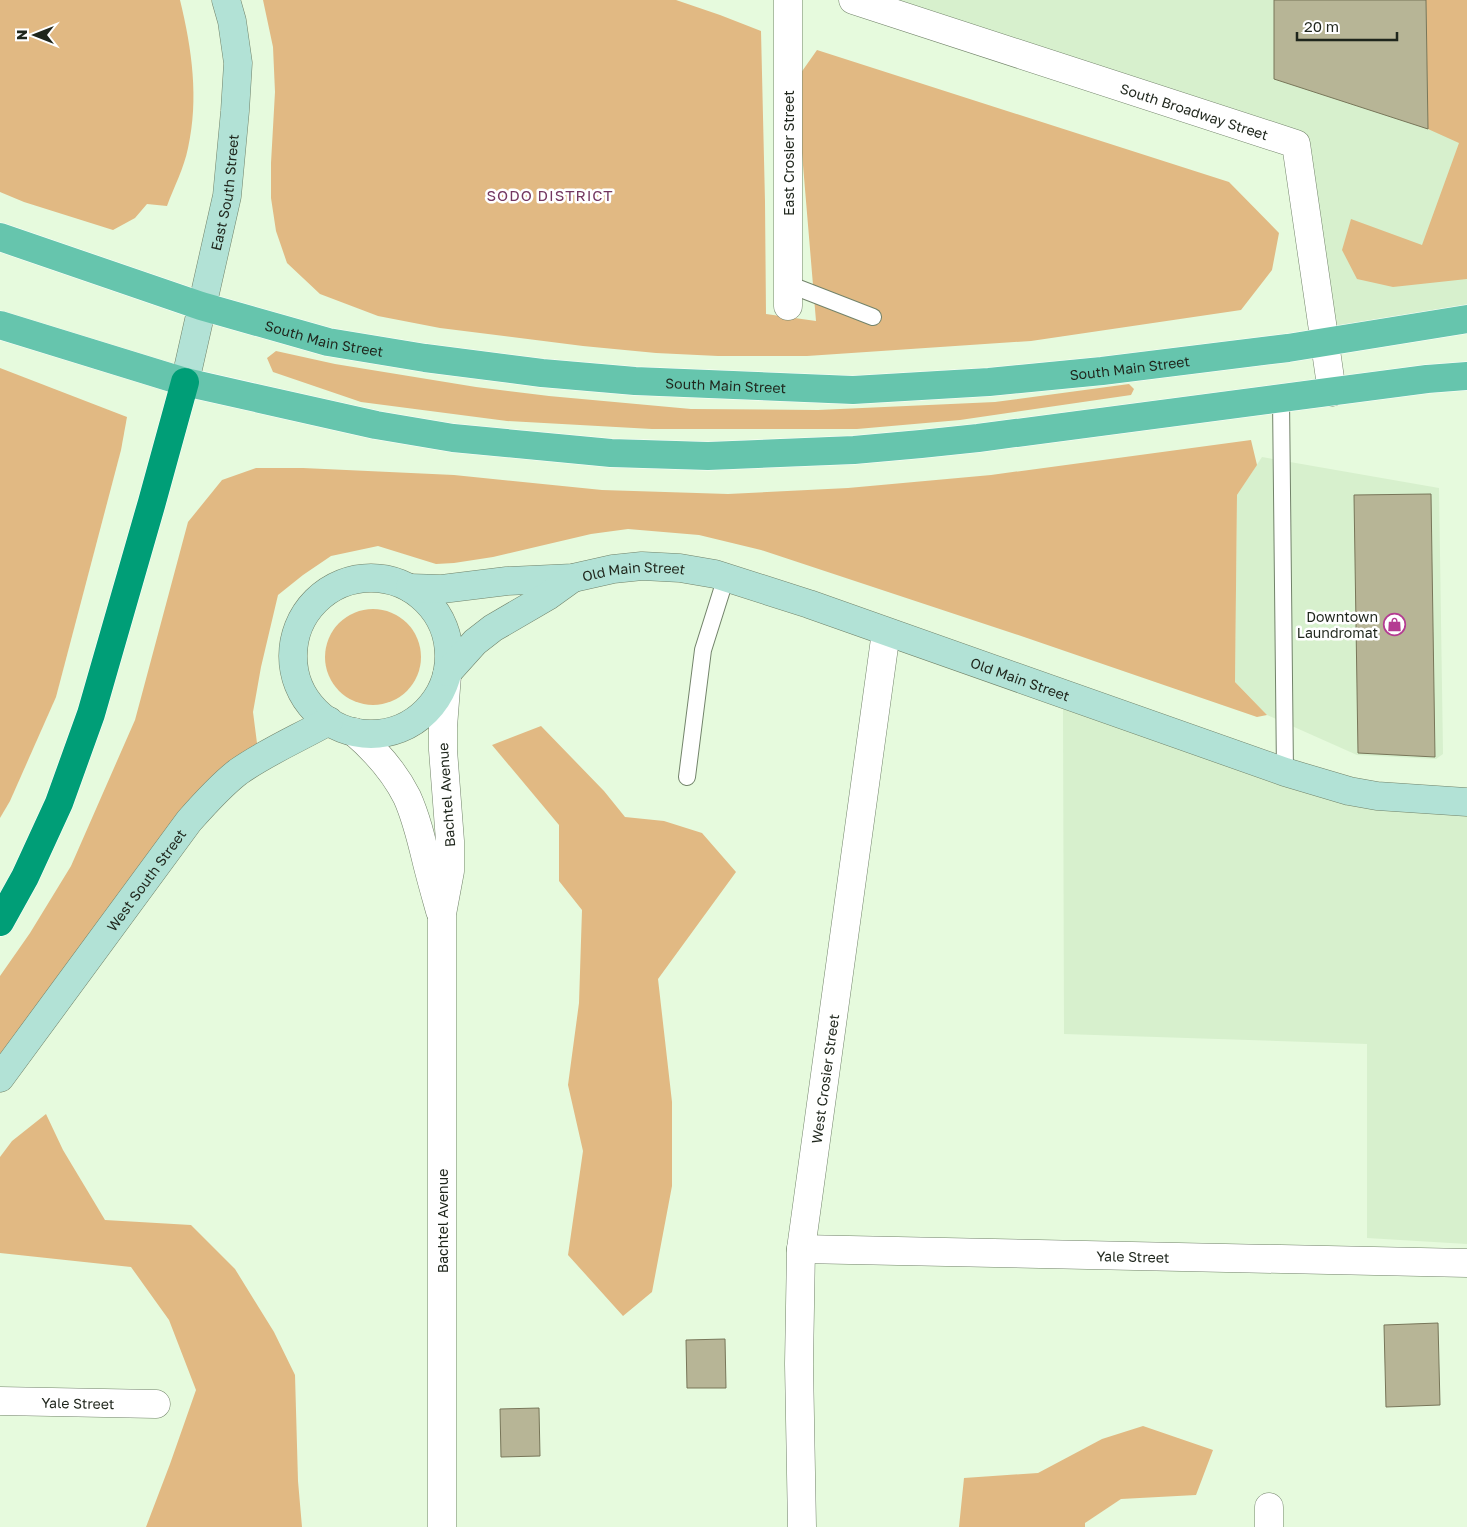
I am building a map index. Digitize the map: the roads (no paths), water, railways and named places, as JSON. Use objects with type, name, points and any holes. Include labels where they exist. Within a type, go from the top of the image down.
[{"type":"highway","points":[[0,922],[26,877],[60,803],[91,714],[185,382]]},
{"type":"main road","name":"East South Street","points":[[185,382],[227,196],[236,111],[238,63],[232,21],[226,0]]},
{"type":"main road","name":"South Main Street","points":[[0,237],[201,306],[328,342],[426,358],[533,372],[635,381],[853,390],[989,382],[1102,371],[1288,348],[1467,319]]},
{"type":"main road","points":[[0,325],[185,382],[376,425],[453,438],[611,453],[708,456],[854,450],[978,438],[1427,379],[1467,376]]},
{"type":"main road","name":"Old Main Street","points":[[410,588],[448,588],[507,581],[572,578],[613,569],[642,566],[680,568],[726,577],[1285,772],[1349,791],[1377,796],[1467,802]]},
{"type":"main road","points":[[382,578],[398,582],[410,588],[435,611],[443,625],[447,640],[449,656],[447,673],[434,702],[411,723],[381,734],[354,732],[343,729],[328,721],[315,711],[302,693],[294,671],[295,638],[310,608],[326,592],[350,580],[382,578]]},
{"type":"main road","name":"Old Main Street","points":[[447,673],[469,648],[493,628],[548,596],[572,578]]},
{"type":"main road","name":"West South Street","points":[[0,1078],[189,821],[219,788],[239,772],[328,721]]},
{"type":"street","name":"East Crosier Street","points":[[788,0],[788,295]]},
{"type":"street","name":"South Broadway Street","points":[[853,0],[1296,144],[1332,392]]},
{"type":"street","name":"West Crosier Street","points":[[802,1527],[799,1364],[801,1249],[886,632]]},
{"type":"street","name":"Bachtel Avenue","points":[[442,1527],[442,914],[450,871],[450,841],[443,750],[447,673]]},
{"type":"street","name":"Bachtel Avenue","points":[[354,732],[372,747],[395,776],[407,798],[416,822],[442,914]]},
{"type":"street","name":"Yale Street","points":[[801,1249],[1467,1263]]},
{"type":"street","name":"Yale Street","points":[[0,1401],[156,1404]]},
{"type":"lane","points":[[788,295],[873,317]]},
{"type":"lane","points":[[1281,399],[1285,772]]},
{"type":"lane","points":[[687,776],[703,650],[726,577]]},
{"type":"place","name":"Downtown Laundromat","points":[[1394,624]]},
{"type":"district","name":"SODO DISTRICT","points":[[550,195]]}]
